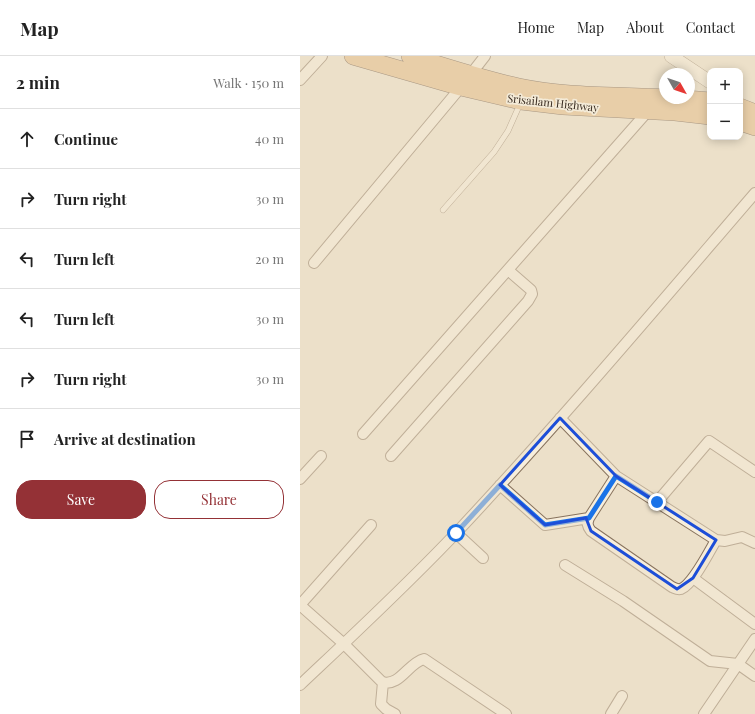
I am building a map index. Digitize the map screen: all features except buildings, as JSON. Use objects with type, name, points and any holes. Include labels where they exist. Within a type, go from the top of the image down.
[{"type":"highway","name":"Srisailam Highway","points":[[353,56],[466,81],[570,94],[659,98]]},
{"type":"highway","name":"Srisailam Highway","points":[[410,56],[466,81],[521,102],[563,106],[674,112],[707,116]]},
{"type":"highway","points":[[695,99],[707,100]]},
{"type":"street","points":[[300,80],[322,56]]},
{"type":"street","points":[[314,263],[466,81],[485,56]]},
{"type":"street","points":[[671,56],[707,80]]},
{"type":"street","points":[[363,434],[648,111]]},
{"type":"street","points":[[300,685],[377,613],[456,533],[560,418],[755,193]]},
{"type":"street","points":[[391,456],[528,301],[532,294],[531,290],[508,270]]},
{"type":"street","points":[[560,418],[616,476],[716,540],[725,541],[742,537],[755,543]]},
{"type":"street","points":[[657,502],[709,441],[755,472]]},
{"type":"street","points":[[300,479],[321,456]]},
{"type":"street","points":[[616,476],[589,518],[587,523],[590,531],[672,587],[677,589],[682,588],[693,578],[716,540]]},
{"type":"street","points":[[500,485],[545,525],[589,518]]},
{"type":"street","points":[[371,525],[300,605],[344,644],[383,682],[394,682],[416,663],[424,660],[506,714]]},
{"type":"street","points":[[456,533],[483,558]]},
{"type":"street","points":[[565,564],[629,605],[710,661],[738,664],[755,676]]},
{"type":"street","points":[[693,578],[755,624]]},
{"type":"street","points":[[704,714],[755,639]]},
{"type":"street","points":[[383,682],[381,704],[395,714]]},
{"type":"street","points":[[611,714],[622,696]]},
{"type":"lane","points":[[444,210],[494,152],[508,131],[521,102]]},
{"type":"highlighted area","points":[[560,418],[616,476],[716,540],[693,578],[677,589],[591,531],[586,518],[545,525],[500,485]]},
{"type":"route","points":[[456,533],[500,485],[545,525],[589,518],[616,476],[657,502]]}]
